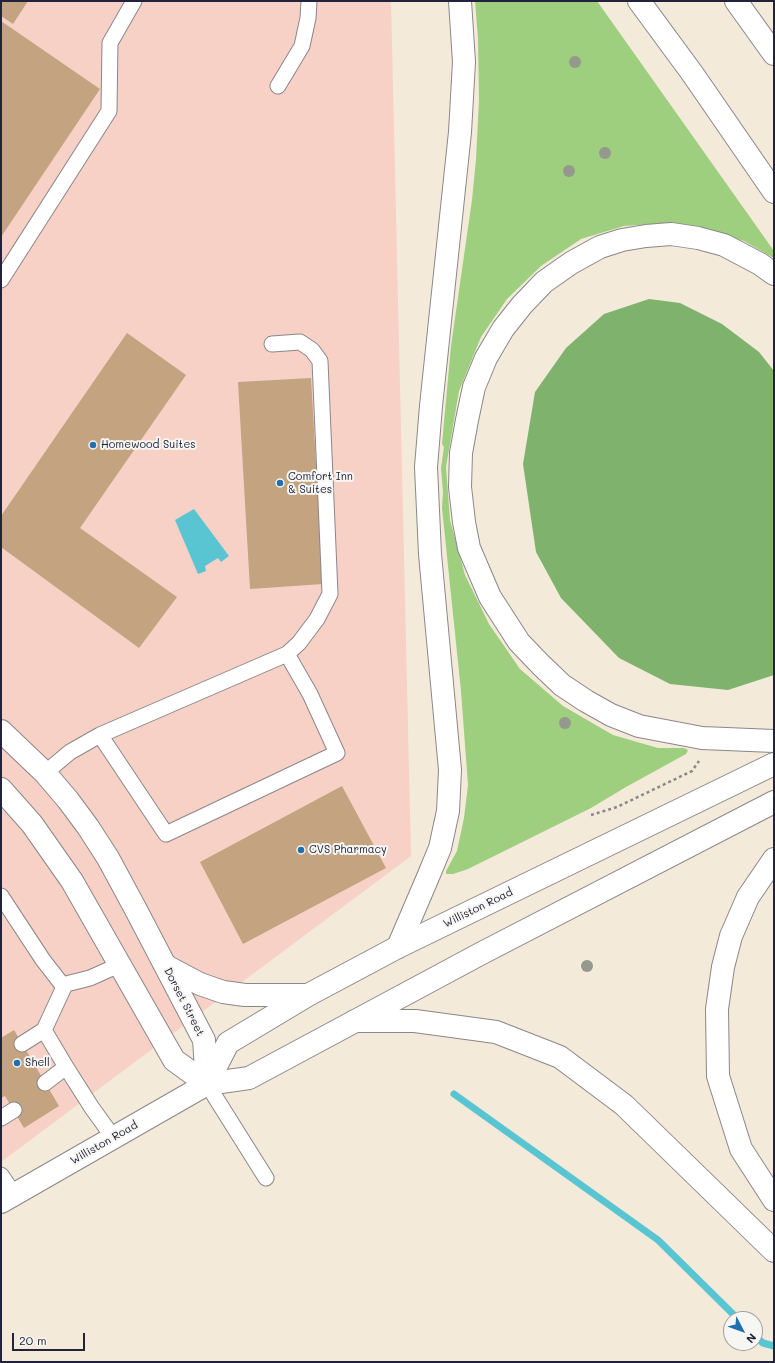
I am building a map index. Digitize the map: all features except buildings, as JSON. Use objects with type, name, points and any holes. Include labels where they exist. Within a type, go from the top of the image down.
[{"type":"main road","points":[[398,947],[440,848],[448,811],[450,770],[430,554],[426,468],[431,406],[460,132],[464,62],[460,1]]},
{"type":"main road","points":[[639,1],[692,73],[774,192]]},
{"type":"main road","points":[[736,1],[774,54]]},
{"type":"main road","points":[[774,274],[760,264],[724,245],[698,238],[671,234],[622,240],[600,247],[571,263],[544,282],[522,305],[503,329],[486,358],[474,387],[467,420],[461,453],[460,487],[464,522],[470,548],[490,597],[520,642],[562,685],[611,715],[638,726],[702,738],[774,741]]},
{"type":"main road","name":"Dorset Street","points":[[1,731],[45,773],[68,800],[108,858],[204,1040],[207,1084]]},
{"type":"main road","name":"Williston Road","points":[[207,1084],[228,1043],[308,996],[398,947],[774,764]]},
{"type":"main road","points":[[1,789],[32,824],[72,882],[174,1060],[207,1084]]},
{"type":"main road","name":"Williston Road","points":[[8,1198],[207,1084],[249,1078],[482,953],[774,802]]},
{"type":"main road","points":[[774,859],[748,897],[731,936],[723,967],[717,1008],[718,1076],[741,1150],[774,1200]]},
{"type":"main road","points":[[166,966],[200,984],[223,992],[245,995],[308,996]]},
{"type":"main road","points":[[355,1020],[415,1021],[496,1032],[560,1057],[624,1105],[774,1251]]},
{"type":"lane","points":[[1,280],[109,111],[110,42],[134,1]]},
{"type":"lane","points":[[278,86],[302,46],[308,18],[309,1]]},
{"type":"lane","points":[[45,773],[70,752],[100,735],[287,654],[299,643],[317,619],[330,594],[320,361],[312,350],[300,342],[272,344]]},
{"type":"lane","points":[[100,735],[166,834],[337,754],[310,694],[287,654]]},
{"type":"lane","points":[[1,896],[42,960],[64,987],[44,1030],[22,1044]]},
{"type":"lane","points":[[62,985],[90,978],[119,965]]},
{"type":"lane","points":[[44,1030],[66,1068],[113,1137]]},
{"type":"lane","points":[[45,1082],[66,1068]]},
{"type":"lane","points":[[207,1084],[266,1178]]},
{"type":"lane","points":[[1,1118],[14,1110]]},
{"type":"lane","points":[[1,1175],[8,1198]]},
{"type":"path","points":[[591,816],[617,807],[692,771],[699,758]]},
{"type":"shaded area","points":[[1,1],[391,1],[411,856],[1,1162]]},
{"type":"green space","points":[[475,1],[597,1],[774,251],[774,258],[744,241],[713,232],[668,223],[624,226],[581,239],[541,266],[507,299],[481,337],[459,391],[446,467],[450,520],[465,575],[489,624],[520,669],[563,706],[613,735],[658,748],[684,748],[688,750],[686,754],[591,808],[468,869],[453,874],[446,874],[446,871],[457,851],[464,818],[468,785],[461,691],[442,508],[443,492],[441,468],[444,447],[442,444],[451,346],[472,200],[476,159],[479,100],[478,39]]},
{"type":"green space","points":[[649,299],[680,303],[722,324],[759,352],[774,371],[774,675],[728,690],[670,684],[619,658],[561,598],[536,552],[523,464],[535,392],[566,348],[604,314]]},
{"type":"water","points":[[194,509],[229,556],[221,562],[218,558],[205,566],[206,571],[198,574],[175,520]]},
{"type":"waterway","points":[[454,1094],[658,1240],[730,1311]]},
{"type":"waterway","points":[[763,1343],[774,1346]]},
{"type":"place","name":"Homewood Suites","points":[[93,445]]},
{"type":"place","name":"Comfort Inn & Suites","points":[[280,483]]},
{"type":"place","name":"CVS Pharmacy","points":[[301,850]]},
{"type":"place","name":"Shell","points":[[17,1063]]}]
